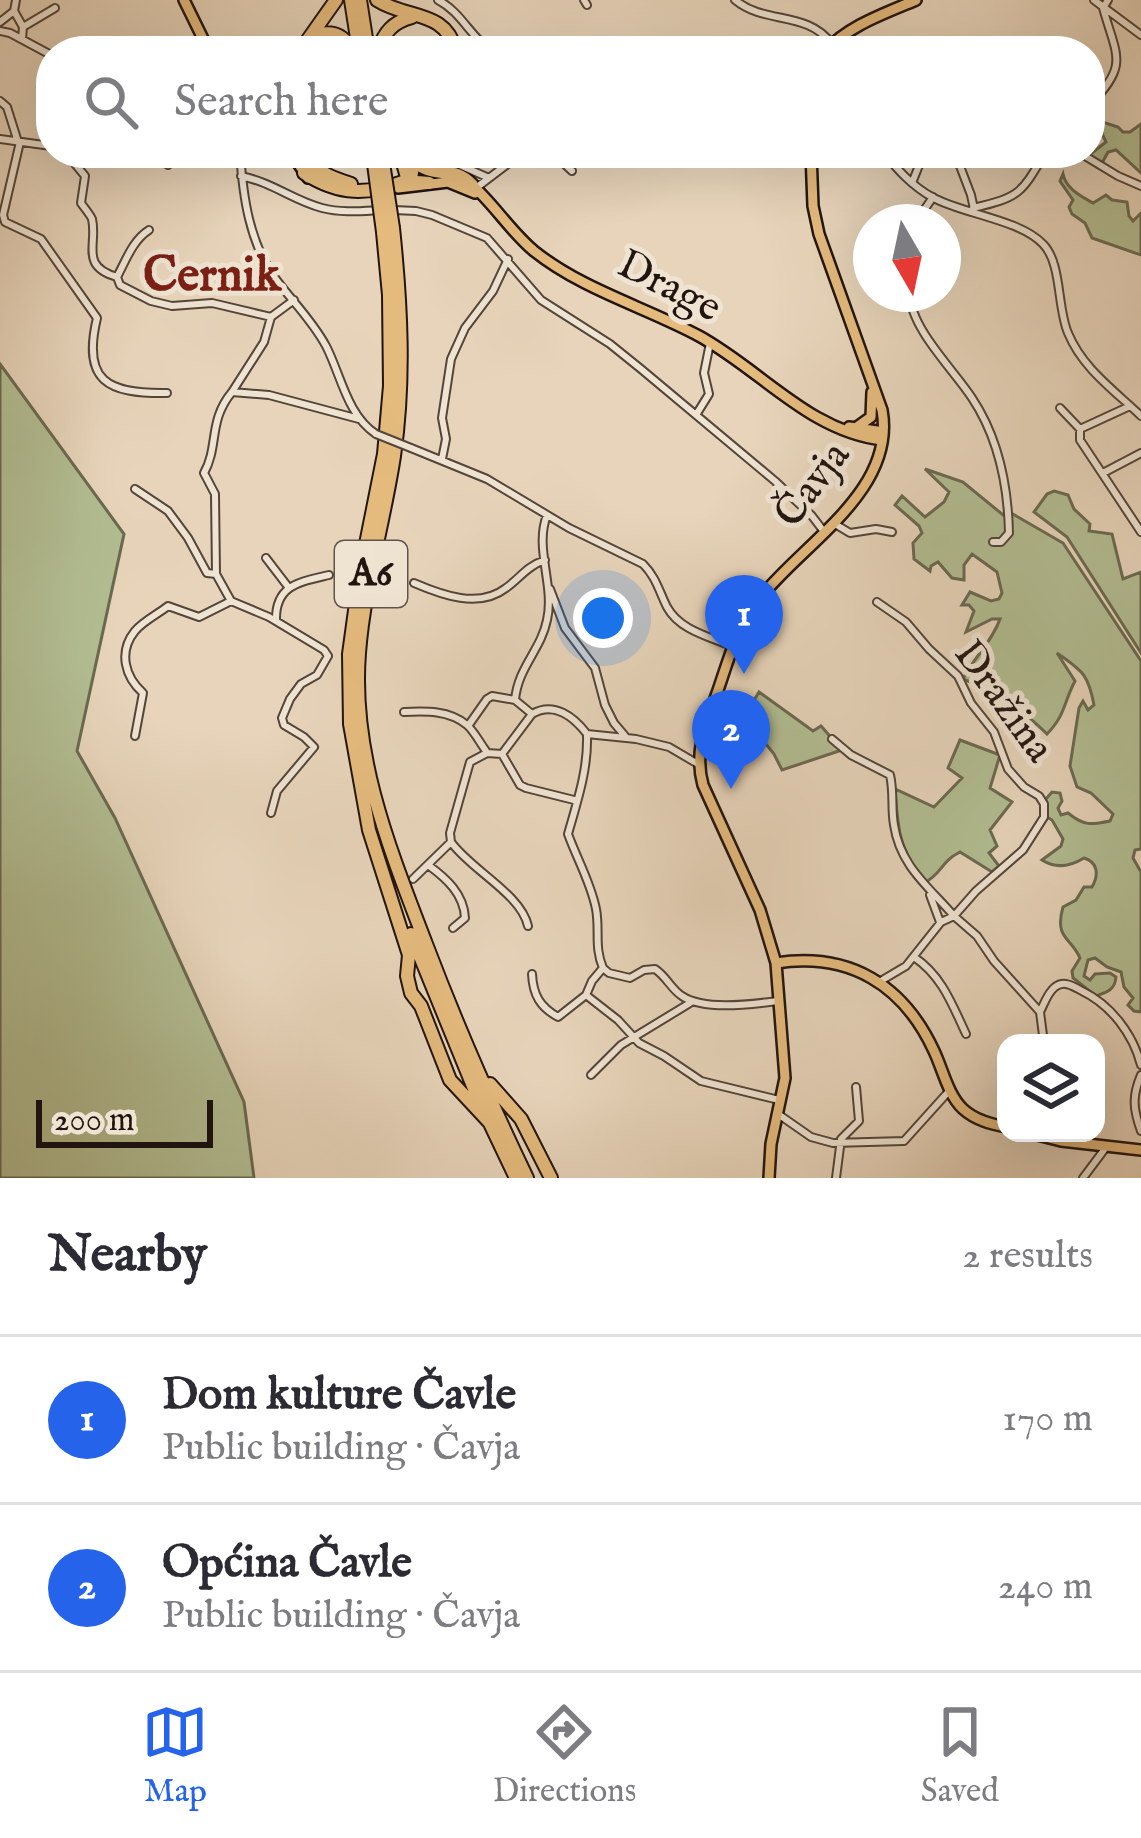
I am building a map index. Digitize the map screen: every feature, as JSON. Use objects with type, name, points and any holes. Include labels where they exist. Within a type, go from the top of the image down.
[{"type":"highway","points":[[309,36],[336,0]]},
{"type":"highway","points":[[351,0],[354,36]]},
{"type":"highway","points":[[360,0],[366,36]]},
{"type":"highway","points":[[376,0],[433,19],[450,36]]},
{"type":"highway","points":[[386,36],[399,21],[419,16]]},
{"type":"highway","points":[[318,168],[351,184]]},
{"type":"highway","name":"A6","points":[[387,168],[391,386],[350,654],[350,724],[365,803],[408,928],[516,1178]]},
{"type":"highway","points":[[390,184],[399,172],[396,168]]},
{"type":"highway","points":[[398,168],[409,178],[430,183]]},
{"type":"highway","points":[[418,168],[457,174],[474,186]]},
{"type":"highway","points":[[304,173],[324,186],[347,191],[399,184],[409,178]]},
{"type":"highway","name":"A6","points":[[390,229],[399,293],[401,386],[394,454],[358,654],[359,725],[375,806],[414,914],[526,1178]]},
{"type":"highway","points":[[365,803],[373,846],[409,955],[411,993],[421,1006],[450,1080],[490,1123]]},
{"type":"highway","points":[[414,914],[483,1072],[520,1119],[550,1178]]},
{"type":"main road","points":[[184,0],[202,36]]},
{"type":"main road","points":[[845,36],[916,0]]},
{"type":"main road","points":[[302,168],[319,187],[334,193],[359,193],[409,178],[446,175],[474,186]]},
{"type":"main road","points":[[311,168],[327,180],[453,184],[485,198]]},
{"type":"main road","points":[[812,168],[819,234],[883,416],[883,438]]},
{"type":"main road","name":"Drage","points":[[474,186],[526,243],[559,268],[710,343],[802,409],[857,435],[883,438]]},
{"type":"main road","points":[[855,428],[872,417],[873,386]]},
{"type":"main road","name":"Drage","points":[[832,424],[878,430],[883,438]]},
{"type":"main road","name":"Čavja","points":[[698,764],[706,724],[754,604],[835,524],[872,470],[883,438]]},
{"type":"main road","points":[[698,764],[703,785],[760,910],[776,962],[785,1078],[769,1178]]},
{"type":"main road","points":[[776,962],[830,961],[879,982],[907,1008],[927,1036],[950,1090],[966,1112],[997,1124]]},
{"type":"main road","points":[[1085,1142],[1141,1150]]},
{"type":"street","points":[[16,0],[1,29],[36,47]]},
{"type":"street","points":[[437,0],[464,21],[472,36]]},
{"type":"street","points":[[735,0],[766,16],[813,26],[821,36]]},
{"type":"street","points":[[1094,0],[1106,4],[1141,35]]},
{"type":"street","points":[[1105,88],[1118,61],[1106,4]]},
{"type":"street","points":[[23,27],[55,8]]},
{"type":"street","points":[[14,11],[23,27],[22,39]]},
{"type":"street","points":[[0,101],[7,106],[19,142],[5,222],[41,238],[97,318],[90,356],[95,371],[111,384],[138,393],[167,393]]},
{"type":"street","points":[[0,139],[36,144]]},
{"type":"street","points":[[1105,167],[1141,186]]},
{"type":"street","points":[[78,168],[85,176],[81,203],[92,218],[94,260],[105,273],[117,277]]},
{"type":"street","points":[[241,168],[244,200],[260,250],[328,350],[359,419],[376,434],[498,485],[643,564],[676,620],[733,651]]},
{"type":"street","points":[[467,168],[490,178]]},
{"type":"street","points":[[474,186],[503,168]]},
{"type":"street","points":[[569,168],[572,171]]},
{"type":"street","points":[[898,168],[933,197],[974,210],[1043,244],[1052,260],[1067,333],[1094,375],[1141,416]]},
{"type":"street","points":[[912,183],[918,168]]},
{"type":"street","points":[[961,168],[974,210]]},
{"type":"street","points":[[974,210],[1013,197],[1037,168]]},
{"type":"street","points":[[242,176],[331,211],[400,209],[481,233],[541,300],[611,346],[696,415],[775,481],[825,533]]},
{"type":"street","points":[[928,204],[933,197]]},
{"type":"street","points":[[149,230],[133,247],[117,277],[120,285],[172,306],[212,303],[271,317]]},
{"type":"street","points":[[442,460],[446,439],[442,418],[451,359],[508,259]]},
{"type":"street","points":[[271,813],[277,791],[314,747],[284,725],[282,718],[290,699],[317,675],[328,656],[276,621],[231,601],[216,574],[214,494],[204,473],[226,398],[264,342],[271,317],[294,301]]},
{"type":"street","points":[[913,312],[980,412],[1003,471],[1009,533],[993,542]]},
{"type":"street","points":[[696,415],[709,394],[704,373],[710,343]]},
{"type":"street","points":[[232,392],[269,395],[359,419]]},
{"type":"street","points":[[1080,430],[1130,406]]},
{"type":"street","points":[[1060,408],[1080,430],[1080,440],[1141,532]]},
{"type":"street","points":[[1103,472],[1141,453]]},
{"type":"street","points":[[135,489],[168,511],[207,573],[216,574]]},
{"type":"street","points":[[515,700],[520,673],[547,623],[543,526],[548,515]]},
{"type":"street","points":[[835,524],[850,533],[892,532]]},
{"type":"street","points":[[266,558],[289,588]]},
{"type":"street","points":[[414,583],[440,594],[482,597],[501,592],[532,564],[544,560]]},
{"type":"street","points":[[276,621],[276,605],[289,588],[329,575]]},
{"type":"street","points":[[546,578],[565,628],[595,668],[605,705],[628,738]]},
{"type":"street","points":[[135,736],[143,693],[126,673],[133,632],[168,606],[199,617],[231,601]]},
{"type":"street","name":"Dražina","points":[[878,602],[914,629],[958,676],[994,733],[1008,769],[1044,804],[1043,817],[1023,850],[954,916]]},
{"type":"street","points":[[468,726],[492,696],[515,700],[532,714]]},
{"type":"street","points":[[502,754],[532,714],[543,709],[566,713],[587,734],[669,746],[698,764]]},
{"type":"street","points":[[404,712],[437,712],[468,726],[488,753]]},
{"type":"street","points":[[587,734],[586,768],[568,834],[593,896],[598,916],[596,946],[603,968],[630,978],[655,969],[675,991],[693,1001],[749,1004],[779,1000]]},
{"type":"street","points":[[832,739],[890,775],[897,839],[908,866],[928,892],[977,935],[1040,1012],[1043,1034]]},
{"type":"street","points":[[502,754],[488,753],[470,762],[451,842],[525,912],[528,926]]},
{"type":"street","points":[[502,754],[520,785],[576,800]]},
{"type":"street","points":[[413,879],[451,842]]},
{"type":"street","points":[[428,865],[452,885],[465,907],[465,918],[453,928]]},
{"type":"street","points":[[928,892],[940,922]]},
{"type":"street","points":[[879,982],[906,966],[940,922],[954,916]]},
{"type":"street","points":[[914,957],[931,968],[966,1034]]},
{"type":"street","points":[[532,974],[538,1001],[555,1017],[586,995],[603,968]]},
{"type":"street","points":[[1040,1012],[1059,983],[1101,1000],[1130,1036],[1141,1065]]},
{"type":"street","points":[[586,995],[634,1037],[701,1081],[782,1101]]},
{"type":"street","points":[[591,1075],[621,1045],[693,1001]]},
{"type":"street","points":[[1141,1075],[1134,1093],[1141,1131]]},
{"type":"street","points":[[836,1178],[842,1136],[860,1121],[856,1087]]},
{"type":"street","points":[[778,1114],[811,1137],[840,1144],[904,1141],[950,1090]]},
{"type":"street","points":[[1083,1178],[1107,1146]]},
{"type":"green space","points":[[1105,123],[1123,132],[1141,124],[1141,173],[1116,150],[1105,158]]},
{"type":"green space","points":[[1063,174],[1071,188],[1093,203],[1106,195],[1127,202],[1133,221],[1141,213],[1141,255],[1092,238],[1085,223],[1072,214],[1073,200],[1060,181]]},
{"type":"green space","points":[[0,364],[124,534],[77,751],[115,818],[244,1102],[254,1178],[0,1178]]},
{"type":"green space","points":[[925,469],[963,482],[1008,519],[1011,513],[1063,543],[1141,661],[1141,849],[1135,850],[1133,858],[1141,872],[1141,1012],[1128,1005],[1133,998],[1121,972],[1095,958],[1088,960],[1084,976],[1090,980],[1095,974],[1110,973],[1116,977],[1110,990],[1096,996],[1073,978],[1080,958],[1062,932],[1063,907],[1076,900],[1084,887],[1092,887],[1095,866],[1084,858],[1063,865],[1042,860],[1063,839],[1045,816],[1045,800],[1052,792],[1060,793],[1061,815],[1068,813],[1093,824],[1110,821],[1113,814],[1091,793],[1077,787],[1070,766],[1079,708],[1083,701],[1088,710],[1094,705],[1089,686],[1078,669],[1057,653],[1075,681],[1047,734],[1008,702],[963,679],[1000,619],[966,632],[974,611],[962,605],[970,592],[991,601],[1002,593],[997,572],[972,554],[964,565],[964,580],[952,578],[938,562],[930,571],[914,559],[913,543],[922,533],[895,505],[902,496],[925,517],[949,492]]},
{"type":"green space","points":[[1054,491],[1068,495],[1074,509],[1090,524],[1089,531],[1112,534],[1123,579],[1141,572],[1141,653],[1067,537],[1034,512]]},
{"type":"green space","points":[[759,692],[813,731],[821,726],[842,750],[782,770],[744,717]]},
{"type":"green space","points":[[960,740],[1000,755],[990,788],[1012,802],[990,830],[997,846],[989,853],[999,866],[992,872],[960,852],[924,883],[901,839],[895,789],[934,807],[962,778],[948,768]]},
{"type":"place","name":"Dom kulture Čavle","points":[[744,674]]},
{"type":"place","name":"Općina Čavle","points":[[731,789]]},
{"type":"district","name":"Cernik","points":[[212,277]]}]
